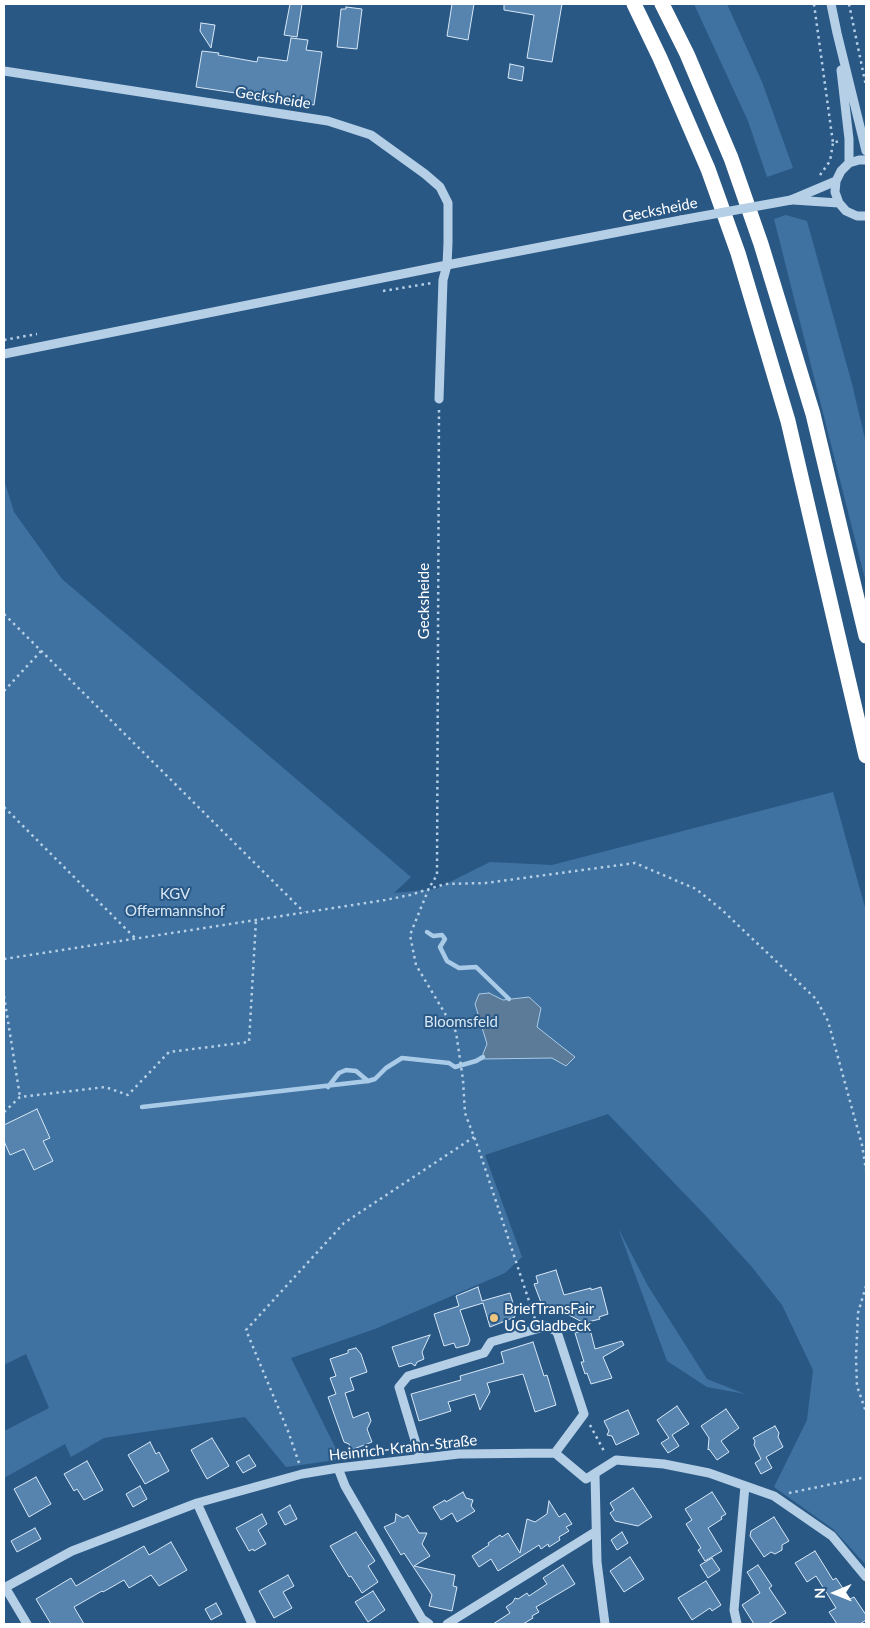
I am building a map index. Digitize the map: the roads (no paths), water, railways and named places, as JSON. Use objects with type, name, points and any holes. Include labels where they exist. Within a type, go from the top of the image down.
[{"type":"highway","points":[[634,4],[660,58],[708,169],[738,253],[788,421],[866,756]]},
{"type":"highway","points":[[662,4],[687,54],[730,158],[761,244],[813,414],[866,636]]},
{"type":"street","points":[[831,4],[866,151]]},
{"type":"street","points":[[837,33],[850,163]]},
{"type":"street","name":"Gecksheide","points":[[4,70],[328,121],[372,135],[425,174],[440,187],[448,203],[447,265],[443,280],[439,398]]},
{"type":"street","points":[[866,160],[850,163],[841,171],[836,181],[835,192],[839,203],[846,211],[857,216],[866,216]]},
{"type":"street","name":"Gecksheide","points":[[4,354],[447,265],[791,200],[836,181]]},
{"type":"street","name":"Gecksheide","points":[[791,200],[839,203]]},
{"type":"street","points":[[420,1457],[399,1387],[408,1376],[484,1353],[491,1342],[547,1326],[557,1332],[584,1414],[555,1453],[586,1479],[616,1460],[664,1464],[709,1473],[774,1496],[832,1536],[866,1577]]},
{"type":"street","name":"Heinrich-Krahn-Straße","points":[[4,1588],[72,1552],[119,1532],[197,1503],[302,1474],[420,1457],[460,1454],[555,1453]]},
{"type":"street","points":[[338,1468],[344,1486],[422,1619],[430,1624]]},
{"type":"street","points":[[595,1474],[595,1532],[605,1624]]},
{"type":"street","points":[[737,1624],[734,1610],[745,1486]]},
{"type":"street","points":[[197,1503],[252,1624]]},
{"type":"street","points":[[447,1624],[595,1532]]},
{"type":"street","points":[[4,1588],[27,1624]]},
{"type":"waterway","points":[[427,932],[433,936],[442,935],[445,939],[440,947],[447,961],[459,968],[476,967],[509,999]]},
{"type":"waterway","points":[[142,1107],[368,1081],[375,1079],[386,1068],[402,1058],[449,1063],[455,1067],[483,1057]]},
{"type":"waterway","points":[[328,1087],[339,1073],[346,1070],[356,1071],[368,1081]]},
{"type":"place","name":"BriefTransFair UG Gladbeck","points":[[494,1318]]},
{"type":"park label","name":"KGV Offermannshof","points":[[175,902]]},
{"type":"park label","name":"Bloomsfeld","points":[[461,1022]]}]
